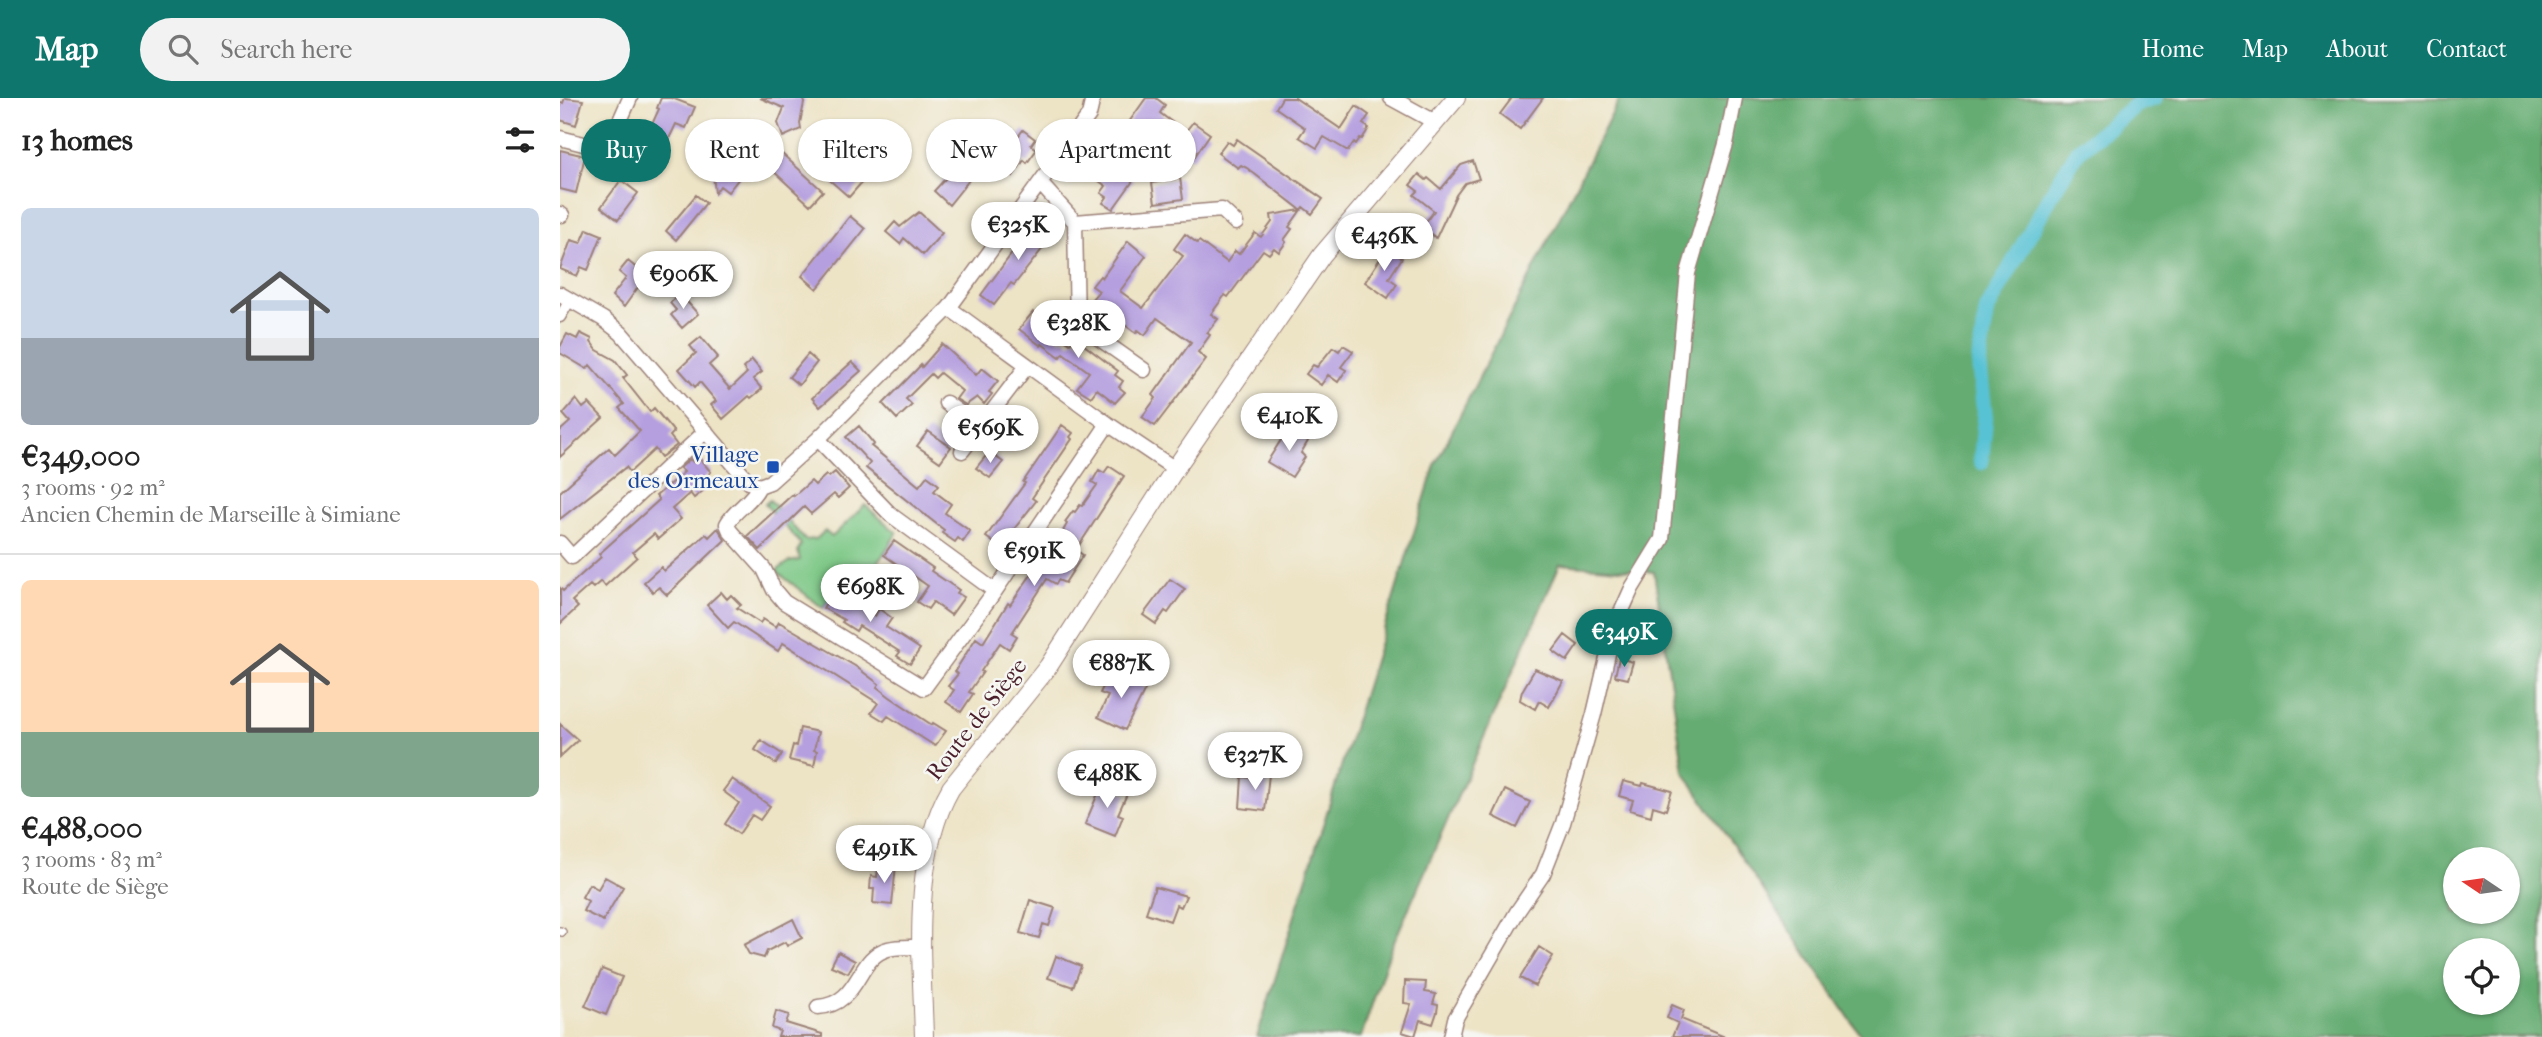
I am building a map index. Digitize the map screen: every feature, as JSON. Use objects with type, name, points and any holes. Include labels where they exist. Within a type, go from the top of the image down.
[{"type":"street","points":[[560,138],[607,150],[630,98]]},
{"type":"street","points":[[1093,98],[1089,115],[949,308],[818,439],[769,482],[760,486],[727,524],[730,531],[764,569],[774,590],[784,602],[924,688],[995,591],[1108,424]]},
{"type":"street","points":[[1391,98],[1435,122]]},
{"type":"street","name":"Route de Siège","points":[[924,1037],[921,947],[923,892],[934,827],[943,802],[951,788],[1048,667],[1175,469],[1322,255],[1456,98]]},
{"type":"street","points":[[1451,1037],[1455,1019],[1517,912],[1543,874],[1563,823],[1594,714],[1614,628],[1632,588],[1662,538],[1688,273],[1727,144],[1735,98]]},
{"type":"street","points":[[1040,183],[1075,222],[1077,323],[1144,370]]},
{"type":"street","points":[[1075,222],[1222,210],[1236,223]]},
{"type":"street","points":[[560,317],[565,297],[603,318],[621,333],[749,482],[760,486]]},
{"type":"street","points":[[949,308],[1108,424],[1175,469]]},
{"type":"street","points":[[962,451],[1027,366]]},
{"type":"street","points":[[946,403],[980,427]]},
{"type":"street","points":[[560,543],[572,557],[705,431]]},
{"type":"street","points":[[818,439],[891,515],[995,591]]},
{"type":"street","points":[[818,1007],[831,1006],[845,997],[877,954],[887,949],[921,947]]},
{"type":"green space","points":[[1620,98],[2542,98],[2542,1037],[1862,1037],[1684,772],[1654,572],[1560,564],[1390,951],[1361,1037],[1257,1037],[1435,465]]},
{"type":"green space","points":[[770,500],[805,540],[816,539],[825,531],[832,537],[865,505],[897,533],[868,578],[849,567],[823,608],[776,571],[789,562],[800,560],[798,551],[801,544],[765,504]]},
{"type":"building","points":[[565,98],[583,100],[576,125],[560,120],[560,102],[563,103]]},
{"type":"building","points":[[661,98],[672,98],[695,107],[690,119],[685,119],[685,128],[676,124],[671,134],[671,119],[654,119],[659,109],[657,108]]},
{"type":"building","points":[[760,98],[805,98],[801,119],[798,119],[798,130],[784,137],[784,119],[780,119],[784,108]]},
{"type":"building","points":[[1146,98],[1156,98],[1165,105],[1160,113],[1168,119],[1131,119]]},
{"type":"building","points":[[1282,98],[1295,98],[1341,129],[1356,106],[1369,115],[1363,124],[1369,128],[1362,139],[1356,144],[1354,142],[1348,151],[1324,137],[1317,148],[1299,137],[1305,128],[1276,108]]},
{"type":"building","points":[[1512,98],[1543,98],[1520,129],[1500,114]]},
{"type":"building","points":[[1196,124],[1210,134],[1196,155]]},
{"type":"building","points":[[1023,130],[1035,139],[1031,145],[1035,152],[1027,163],[1024,160],[1021,164]]},
{"type":"building","points":[[1237,139],[1323,199],[1312,214],[1303,207],[1301,210],[1247,168],[1241,165],[1238,168],[1218,153],[1227,141],[1233,145]]},
{"type":"building","points":[[560,150],[581,155],[581,172],[576,193],[560,189]]},
{"type":"building","points":[[784,156],[798,168],[798,182],[813,182],[823,191],[810,205],[784,181]]},
{"type":"building","points":[[1473,161],[1479,179],[1465,183],[1456,195],[1436,238],[1422,227],[1434,211],[1414,195],[1418,191],[1410,185],[1419,174],[1441,189],[1461,165]]},
{"type":"building","points":[[620,182],[638,193],[618,220],[601,207]]},
{"type":"building","points":[[714,182],[736,182],[728,192],[720,186],[715,193]]},
{"type":"building","points":[[832,182],[862,182],[849,197]]},
{"type":"building","points":[[942,182],[967,182],[949,205],[934,191]]},
{"type":"building","points":[[1100,182],[1132,182],[1113,209],[1103,203],[1107,197],[1101,193],[1106,186]]},
{"type":"building","points":[[1181,182],[1183,199],[1155,203],[1152,183]]},
{"type":"building","points":[[696,195],[706,203],[676,240],[666,231]]},
{"type":"building","points":[[1301,210],[1289,227],[1292,229],[1279,252],[1274,248],[1269,254],[1263,250],[1228,297],[1225,295],[1211,314],[1218,319],[1207,333],[1210,335],[1198,352],[1206,359],[1155,426],[1142,417],[1156,398],[1153,395],[1191,342],[1157,318],[1145,335],[1138,330],[1136,333],[1091,300],[1099,291],[1092,286],[1100,276],[1102,278],[1128,241],[1146,256],[1120,291],[1143,308],[1183,256],[1174,249],[1185,234],[1227,262],[1235,251],[1239,254],[1255,233],[1261,237],[1272,222],[1271,215]]},
{"type":"building","points":[[919,212],[942,233],[923,255],[904,238],[900,244],[886,232],[895,222],[900,227]]},
{"type":"building","points":[[850,216],[865,229],[817,289],[802,276]]},
{"type":"building","points":[[1036,221],[1052,233],[1048,237],[1050,239],[1014,285],[1011,283],[994,305],[981,295]]},
{"type":"building","points":[[587,229],[602,235],[588,270],[581,267],[577,276],[560,269],[571,240],[581,243]]},
{"type":"building","points":[[1387,248],[1402,258],[1389,278],[1397,284],[1388,298],[1365,282]]},
{"type":"building","points":[[628,261],[646,276],[624,307],[612,296],[626,278],[619,272]]},
{"type":"building","points":[[680,294],[698,314],[682,328],[671,315],[676,310],[670,303]]},
{"type":"building","points":[[1033,312],[1046,322],[1043,326],[1061,340],[1063,338],[1070,343],[1075,338],[1118,371],[1115,375],[1123,381],[1119,387],[1125,392],[1115,403],[1097,389],[1091,397],[1077,388],[1089,372],[1063,353],[1060,357],[1042,344],[1041,346],[1019,329]]},
{"type":"building","points":[[580,333],[592,339],[591,342],[597,350],[615,360],[627,375],[623,378],[650,412],[654,408],[674,432],[670,436],[677,445],[661,457],[655,449],[630,472],[626,467],[560,519],[560,492],[609,448],[615,455],[640,431],[619,408],[624,404],[590,365],[587,369],[560,353],[567,334],[577,339]]},
{"type":"building","points":[[701,337],[718,357],[709,365],[730,389],[747,373],[743,368],[752,360],[762,372],[753,379],[762,389],[751,398],[749,396],[723,419],[711,405],[716,401],[700,382],[695,387],[679,369],[696,353],[690,346]]},
{"type":"building","points":[[942,344],[976,375],[982,368],[998,381],[989,392],[992,394],[984,404],[977,397],[966,405],[956,399],[962,391],[940,373],[935,378],[931,374],[906,399],[912,405],[897,419],[883,404]]},
{"type":"building","points":[[1343,345],[1353,351],[1341,367],[1346,370],[1338,382],[1328,375],[1321,385],[1306,374],[1313,365],[1317,367],[1333,347],[1339,351]]},
{"type":"building","points":[[808,354],[817,362],[799,385],[789,377]]},
{"type":"building","points":[[852,362],[861,371],[820,407],[812,398]]},
{"type":"building","points":[[576,399],[583,408],[589,403],[603,418],[560,457],[560,431],[570,422],[563,414]]},
{"type":"building","points":[[1062,425],[1073,433],[1070,437],[1072,439],[1032,498],[1036,501],[1000,547],[986,537]]},
{"type":"building","points":[[859,426],[874,444],[871,446],[919,486],[927,476],[939,485],[934,491],[951,504],[945,513],[970,531],[963,542],[958,538],[955,542],[942,533],[944,530],[866,468],[870,463],[846,437]]},
{"type":"building","points":[[1288,429],[1308,441],[1301,453],[1305,457],[1292,477],[1267,462]]},
{"type":"building","points":[[928,431],[951,447],[940,462],[917,446]]},
{"type":"building","points":[[989,452],[1003,462],[990,478],[976,468]]},
{"type":"building","points":[[698,457],[711,472],[705,477],[710,485],[694,498],[690,493],[672,509],[681,519],[658,539],[654,534],[633,552],[637,557],[605,586],[601,581],[593,588],[590,585],[572,601],[578,607],[560,624],[560,588],[563,591],[601,557],[599,554],[659,500],[656,496],[684,472],[680,468],[690,459],[693,462]]},
{"type":"building","points":[[1109,466],[1124,476],[1076,550],[1083,555],[1065,583],[1058,580],[1056,584],[1047,579],[1012,633],[1017,636],[1009,649],[1000,643],[969,692],[973,694],[961,712],[946,702],[954,690],[948,686],[958,674],[955,671],[976,638],[983,643],[1008,603],[1010,605],[1047,552],[1052,556],[1067,534],[1063,531],[1067,524],[1065,522],[1073,511],[1082,506],[1097,485],[1092,482],[1099,470],[1104,473]]},
{"type":"building","points":[[835,472],[849,488],[838,498],[834,494],[811,514],[804,507],[760,550],[747,536],[793,494],[794,496],[811,481],[815,485],[826,475],[829,477]]},
{"type":"building","points":[[718,528],[725,540],[667,595],[659,587],[653,592],[644,582],[661,567],[664,571],[706,534],[709,537]]},
{"type":"building","points":[[894,541],[959,590],[957,593],[964,597],[951,615],[933,602],[928,609],[917,602],[928,586],[884,555]]},
{"type":"building","points":[[1170,579],[1185,589],[1168,613],[1165,611],[1156,624],[1143,615]]},
{"type":"building","points":[[836,588],[849,596],[847,599],[875,616],[879,609],[892,618],[886,627],[920,649],[910,664],[897,656],[900,652],[859,626],[856,631],[842,622],[844,620],[823,608]]},
{"type":"building","points":[[721,592],[727,599],[731,595],[741,605],[737,608],[760,623],[763,619],[776,627],[779,622],[855,666],[879,684],[877,687],[890,697],[932,725],[933,723],[946,731],[935,746],[888,716],[884,721],[871,713],[878,703],[783,643],[778,651],[734,622],[728,628],[707,605]]},
{"type":"building","points":[[1565,635],[1578,645],[1567,661],[1553,651]]},
{"type":"building","points":[[1619,658],[1633,662],[1628,679],[1615,676]]},
{"type":"building","points":[[1535,669],[1563,681],[1549,707],[1539,701],[1535,709],[1520,700],[1522,691]]},
{"type":"building","points":[[1116,674],[1142,683],[1146,688],[1125,730],[1098,717],[1108,696],[1100,693],[1107,679],[1112,681]]},
{"type":"building","points":[[560,724],[578,740],[560,757]]},
{"type":"building","points":[[800,728],[818,732],[814,766],[789,760]]},
{"type":"building","points":[[761,740],[782,754],[776,764],[755,750]]},
{"type":"building","points":[[1256,772],[1269,774],[1265,811],[1240,808],[1242,777],[1255,778]]},
{"type":"building","points":[[732,779],[770,806],[760,820],[752,815],[739,834],[725,824],[739,803],[723,791]]},
{"type":"building","points":[[1623,781],[1672,791],[1666,810],[1653,806],[1651,816],[1630,810],[1633,800],[1619,796]]},
{"type":"building","points":[[1102,784],[1127,794],[1118,814],[1123,816],[1115,836],[1085,824]]},
{"type":"building","points":[[1505,790],[1530,802],[1517,828],[1493,816]]},
{"type":"building","points":[[882,864],[896,865],[892,905],[873,903],[871,876],[877,877]]},
{"type":"building","points":[[605,877],[623,887],[603,921],[583,911],[588,901],[582,897],[589,884],[598,889]]},
{"type":"building","points":[[1155,887],[1186,896],[1181,907],[1176,905],[1170,921],[1146,913]]},
{"type":"building","points":[[1030,900],[1055,908],[1049,926],[1043,924],[1039,938],[1020,933]]},
{"type":"building","points":[[793,919],[802,938],[787,946],[785,942],[767,951],[764,958],[749,954],[744,945]]},
{"type":"building","points":[[1539,947],[1553,956],[1535,986],[1520,978]]},
{"type":"building","points":[[838,952],[855,961],[848,973],[831,966]]},
{"type":"building","points":[[1056,956],[1081,966],[1073,987],[1048,978]]},
{"type":"building","points":[[602,969],[622,977],[606,1015],[585,1006]]},
{"type":"building","points":[[1405,981],[1426,982],[1425,992],[1436,994],[1433,1004],[1438,1005],[1433,1024],[1420,1020],[1415,1036],[1402,1032],[1411,1004],[1404,1003]]},
{"type":"building","points":[[1672,1005],[1684,1010],[1681,1019],[1725,1037],[1672,1037],[1678,1023],[1667,1018]]},
{"type":"building","points":[[776,1011],[789,1015],[786,1023],[822,1034],[822,1037],[778,1037],[780,1031],[772,1028]]},
{"type":"waterway","points":[[1981,462],[1985,418],[1979,362],[1987,310],[2078,151],[2137,104],[2155,98]]},
{"type":"place","name":"Village des Ormeaux","points":[[773,467]]}]
